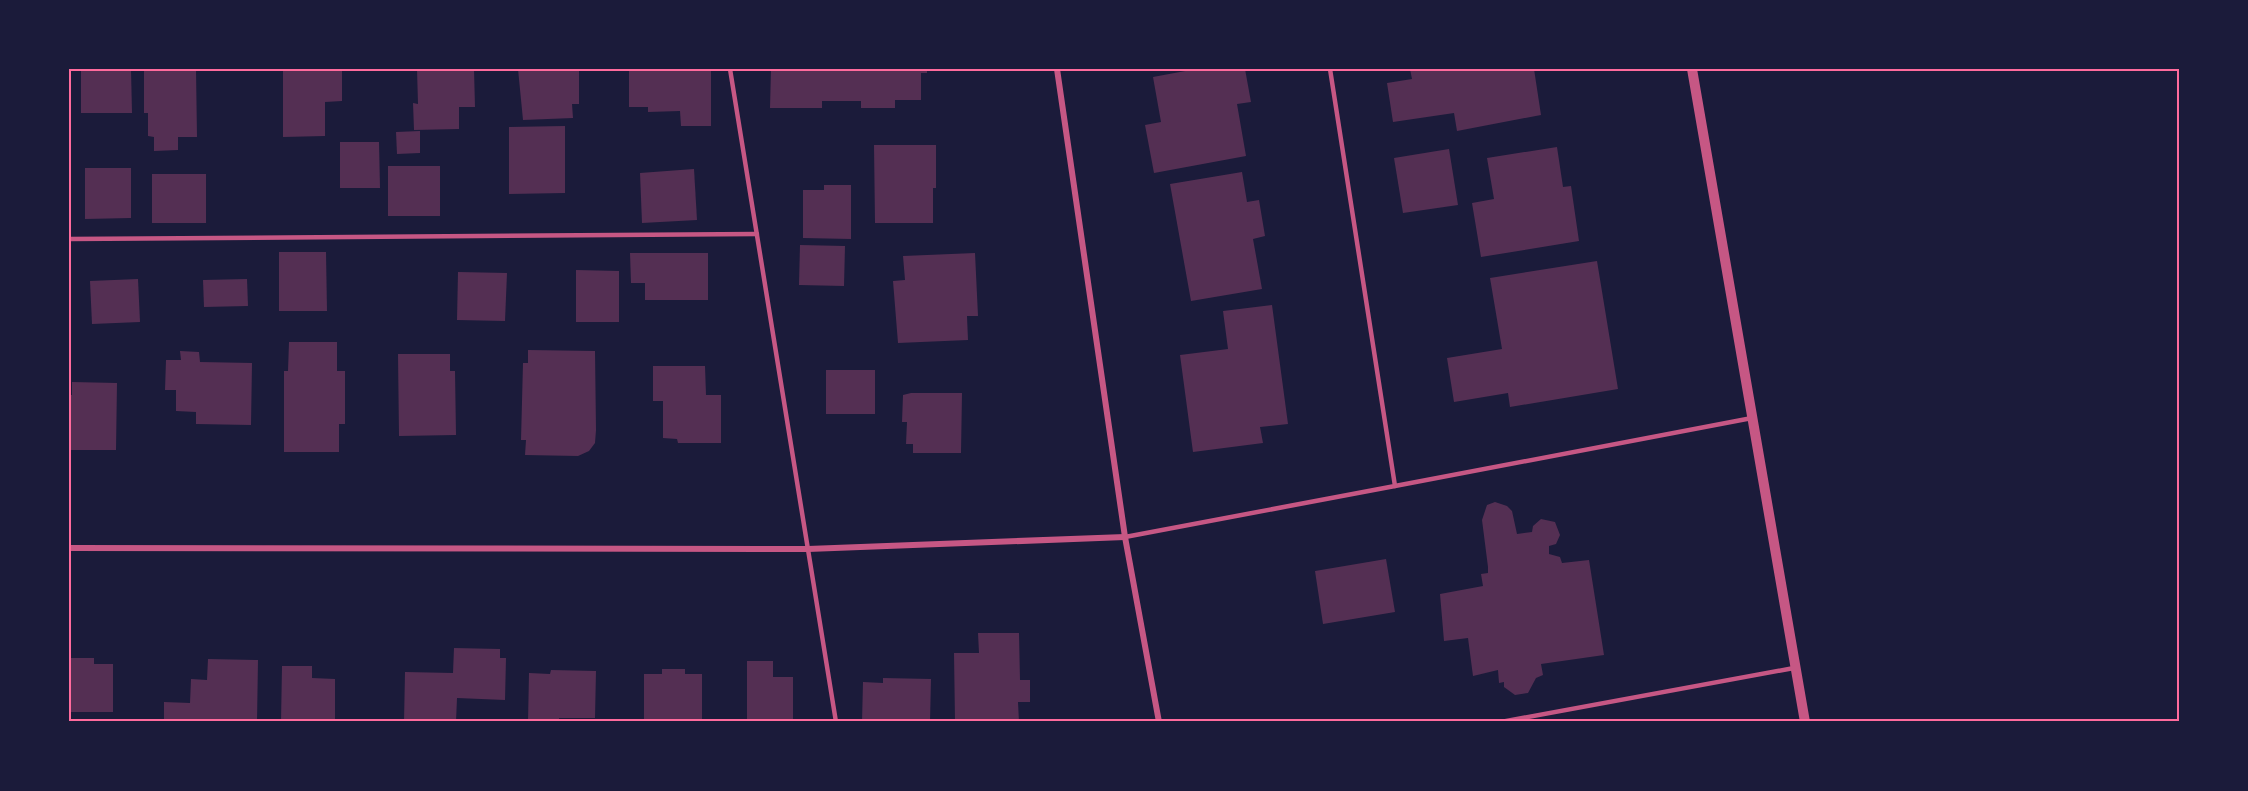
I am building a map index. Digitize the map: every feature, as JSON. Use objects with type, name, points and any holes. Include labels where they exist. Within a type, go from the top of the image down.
[{"type":"street","points":[[1057,69],[1125,537],[1159,722]]},
{"type":"street","points":[[1692,69],[1805,722]]},
{"type":"street","points":[[69,548],[808,549],[1125,537]]},
{"type":"lane","points":[[730,69],[836,722]]},
{"type":"lane","points":[[1330,69],[1395,486]]},
{"type":"lane","points":[[69,239],[757,234]]},
{"type":"lane","points":[[1125,537],[1754,418]]},
{"type":"lane","points":[[1502,722],[1797,667]]},
{"type":"building","points":[[81,69],[131,69],[132,113],[81,113]]},
{"type":"building","points":[[144,69],[196,69],[197,137],[178,137],[178,150],[154,151],[154,137],[148,136],[148,113],[144,113]]},
{"type":"building","points":[[283,69],[342,69],[342,101],[325,102],[325,136],[283,137]]},
{"type":"building","points":[[417,69],[474,69],[475,107],[459,107],[459,129],[414,130],[413,103],[418,104]]},
{"type":"building","points":[[518,69],[579,69],[579,104],[572,104],[573,118],[523,120]]},
{"type":"building","points":[[629,69],[711,71],[711,126],[681,126],[680,111],[648,112],[648,107],[629,107]]},
{"type":"building","points":[[771,69],[927,69],[927,73],[921,73],[921,100],[895,100],[895,108],[861,108],[861,101],[822,101],[822,108],[770,108]]},
{"type":"building","points":[[1196,69],[1245,69],[1251,102],[1237,104],[1246,156],[1154,173],[1145,125],[1161,122],[1153,77]]},
{"type":"building","points":[[1410,69],[1534,69],[1541,115],[1457,131],[1454,113],[1393,122],[1387,83],[1412,79]]},
{"type":"building","points":[[565,126],[565,193],[509,194],[509,127]]},
{"type":"building","points":[[420,131],[420,153],[397,154],[396,132]]},
{"type":"building","points":[[340,142],[379,142],[380,188],[340,188]]},
{"type":"building","points":[[874,145],[936,145],[933,223],[875,223]]},
{"type":"building","points":[[1557,147],[1563,187],[1571,186],[1579,241],[1481,257],[1472,203],[1494,199],[1487,158]]},
{"type":"building","points":[[1449,149],[1458,205],[1403,213],[1394,158]]},
{"type":"building","points":[[388,166],[440,166],[440,216],[388,216]]},
{"type":"building","points":[[85,168],[131,168],[131,218],[85,219]]},
{"type":"building","points":[[694,169],[697,220],[642,223],[640,173]]},
{"type":"building","points":[[1242,172],[1247,202],[1259,200],[1265,236],[1253,239],[1262,289],[1191,301],[1170,184]]},
{"type":"building","points":[[152,174],[206,174],[206,223],[152,223]]},
{"type":"building","points":[[824,185],[851,185],[851,239],[803,238],[803,190],[824,190]]},
{"type":"building","points":[[800,245],[845,246],[844,286],[799,285]]},
{"type":"building","points":[[279,252],[326,252],[327,311],[279,311]]},
{"type":"building","points":[[630,253],[708,253],[708,300],[645,300],[645,283],[631,283]]},
{"type":"building","points":[[975,253],[978,316],[967,316],[968,340],[898,343],[893,281],[905,280],[903,256]]},
{"type":"building","points":[[1597,261],[1618,389],[1510,407],[1508,393],[1454,402],[1447,358],[1502,349],[1490,278]]},
{"type":"building","points":[[576,270],[619,271],[619,322],[576,322]]},
{"type":"building","points":[[458,272],[507,273],[505,321],[457,320]]},
{"type":"building","points":[[138,279],[140,322],[92,324],[90,281]]},
{"type":"building","points":[[247,279],[248,306],[204,307],[203,280]]},
{"type":"building","points":[[1272,305],[1288,424],[1260,427],[1263,443],[1193,452],[1180,355],[1228,349],[1223,311]]},
{"type":"building","points":[[289,342],[337,342],[337,371],[345,371],[345,424],[339,424],[339,452],[284,452],[284,371],[288,371]]},
{"type":"building","points":[[528,350],[595,351],[596,430],[595,443],[589,451],[578,456],[525,455],[526,440],[521,440],[523,363],[528,363]]},
{"type":"building","points":[[180,351],[199,352],[200,362],[252,363],[251,425],[196,424],[196,412],[176,411],[176,390],[165,390],[166,360],[181,360]]},
{"type":"building","points":[[398,354],[450,354],[450,371],[455,371],[456,435],[399,436]]},
{"type":"building","points":[[653,366],[705,366],[706,395],[721,395],[721,443],[678,443],[677,439],[663,438],[663,401],[653,401]]},
{"type":"building","points":[[826,370],[875,370],[875,414],[826,414]]},
{"type":"building","points":[[72,382],[117,383],[116,450],[71,450],[69,395],[72,395]]},
{"type":"building","points":[[962,393],[961,453],[913,453],[913,444],[906,444],[907,422],[902,422],[903,395]]},
{"type":"building","points":[[1495,502],[1507,506],[1512,511],[1517,534],[1532,532],[1533,526],[1541,519],[1555,522],[1560,535],[1556,544],[1549,546],[1549,554],[1560,557],[1562,563],[1589,560],[1604,655],[1541,664],[1543,675],[1536,678],[1528,693],[1515,695],[1504,687],[1504,682],[1499,683],[1498,670],[1473,676],[1468,638],[1444,641],[1440,594],[1483,586],[1481,574],[1488,573],[1488,567],[1482,520],[1487,505]]},
{"type":"building","points":[[1386,559],[1395,612],[1323,624],[1315,571]]},
{"type":"building","points":[[978,633],[1019,633],[1020,680],[1030,680],[1030,702],[1018,702],[1019,722],[955,722],[954,653],[979,653]]},
{"type":"building","points":[[454,648],[500,649],[500,658],[506,658],[505,700],[457,698],[456,722],[404,722],[405,672],[453,673]]},
{"type":"building","points":[[69,658],[94,658],[94,664],[113,664],[113,712],[69,712]]},
{"type":"building","points":[[208,659],[258,660],[257,722],[164,722],[164,702],[190,703],[191,679],[207,680]]},
{"type":"building","points":[[747,661],[773,661],[773,677],[793,677],[793,722],[747,722]]},
{"type":"building","points":[[282,666],[312,666],[312,678],[335,679],[335,722],[281,722]]},
{"type":"building","points":[[662,669],[685,669],[685,674],[702,674],[702,722],[644,722],[644,674],[662,674]]},
{"type":"building","points":[[551,670],[596,671],[595,718],[559,718],[559,722],[528,722],[529,673],[550,674]]},
{"type":"building","points":[[883,678],[931,679],[930,722],[862,722],[863,682],[883,683]]}]
